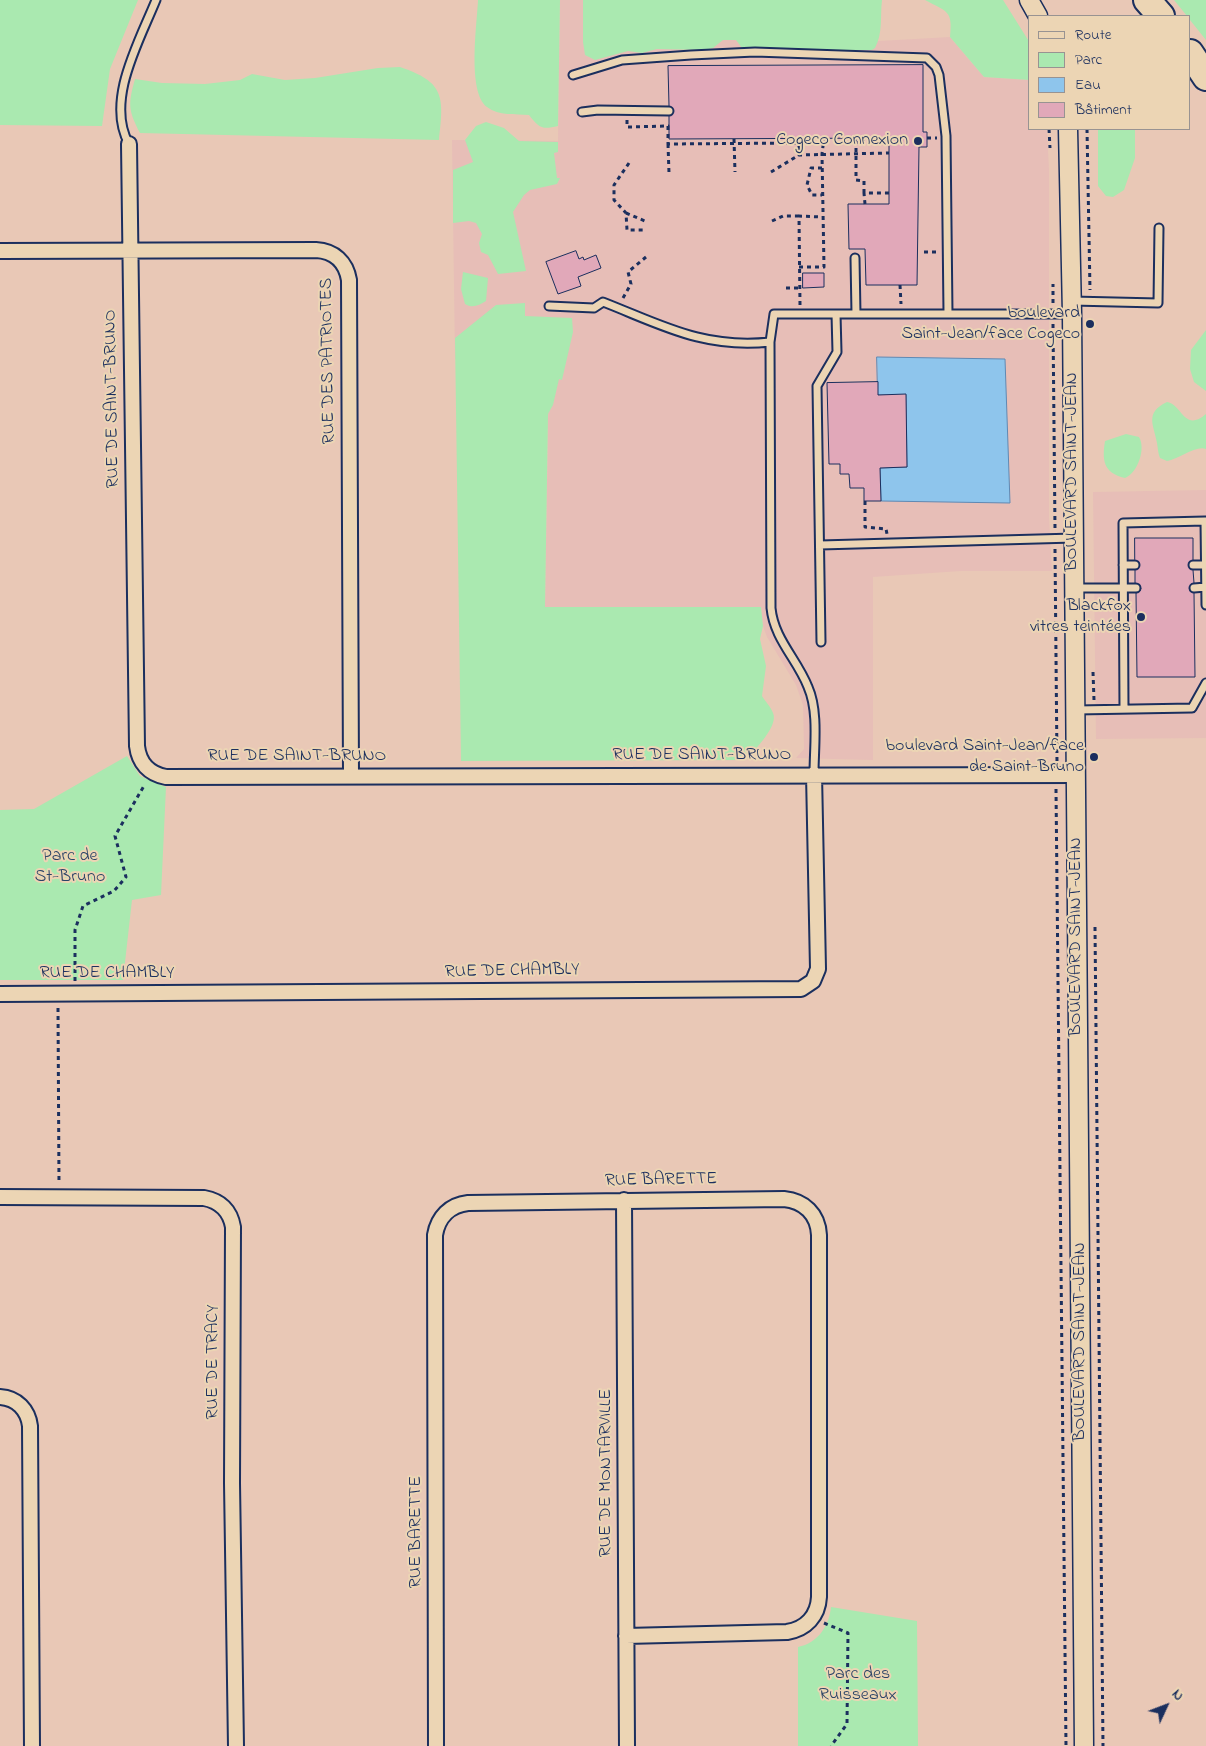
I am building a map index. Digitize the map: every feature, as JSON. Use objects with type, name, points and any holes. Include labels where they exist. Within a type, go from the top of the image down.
[{"type":"highway","points":[[1147,0],[1161,15]]},
{"type":"highway","points":[[1191,54],[1206,77]]},
{"type":"street","points":[[1029,0],[1037,15]]},
{"type":"street","name":"BOULEVARD SAINT-JEAN","points":[[1068,130],[1072,307],[1076,710],[1084,1746]]},
{"type":"street","name":"RUE DE SAINT-BRUNO","points":[[128,144],[137,746],[140,758],[148,769],[166,777],[814,774],[1076,775]]},
{"type":"street","name":"RUE DES PATRIOTES","points":[[0,251],[322,251],[334,255],[346,268],[349,290],[351,776]]},
{"type":"street","name":"RUE DE CHAMBLY","points":[[0,994],[804,988],[813,982],[818,968],[814,774]]},
{"type":"street","name":"RUE DE TRACY","points":[[0,1197],[204,1198],[222,1205],[230,1217],[233,1227],[232,1483],[236,1746]]},
{"type":"street","name":"RUE BARETTE","points":[[436,1746],[435,1235],[437,1226],[447,1212],[468,1203],[787,1199],[806,1207],[816,1220],[819,1234],[819,1597],[817,1608],[812,1618]]},
{"type":"street","name":"RUE DE MONTARVILLE","points":[[624,1200],[626,1746]]},
{"type":"street","points":[[0,1397],[10,1398],[20,1405],[28,1414],[30,1426],[32,1746]]},
{"type":"street","points":[[626,1636],[787,1632],[801,1628],[812,1618]]},
{"type":"lane","points":[[128,144],[120,121],[122,94],[156,0]]},
{"type":"lane","points":[[573,75],[622,60],[690,55],[755,52],[927,58],[936,67],[939,75],[946,136],[948,313]]},
{"type":"lane","points":[[582,112],[598,110],[669,111]]},
{"type":"lane","points":[[814,774],[813,705],[811,693],[806,680],[777,634],[772,614],[770,342],[774,314],[948,313],[1158,303],[1159,228]]},
{"type":"lane","points":[[855,258],[856,314]]},
{"type":"lane","points":[[549,306],[594,308],[603,302],[688,336],[715,341],[770,342]]},
{"type":"lane","points":[[821,642],[817,386],[837,352],[836,314]]},
{"type":"lane","points":[[1124,709],[1123,523],[1205,521],[1206,605]]},
{"type":"lane","points":[[820,545],[1074,538]]},
{"type":"lane","points":[[1123,565],[1135,565]]},
{"type":"lane","points":[[1193,565],[1205,565]]},
{"type":"lane","points":[[1194,588],[1206,587]]},
{"type":"lane","points":[[1074,588],[1136,588]]},
{"type":"lane","points":[[1076,710],[1192,708],[1206,683]]},
{"type":"path","points":[[627,125],[628,127],[668,126],[669,172]]},
{"type":"path","points":[[1087,130],[1090,291]]},
{"type":"path","points":[[799,267],[824,267],[822,154],[824,138]]},
{"type":"path","points":[[927,138],[936,138]]},
{"type":"path","points":[[668,144],[734,141],[799,143],[799,155]]},
{"type":"path","points":[[734,141],[735,172]]},
{"type":"path","points":[[865,204],[864,180],[856,180],[856,141],[889,141]]},
{"type":"path","points":[[772,172],[799,155],[889,154]]},
{"type":"path","points":[[628,163],[614,185],[614,200],[626,213],[644,221]]},
{"type":"path","points":[[822,168],[811,168],[807,185],[812,195],[822,195]]},
{"type":"path","points":[[864,193],[889,193]]},
{"type":"path","points":[[626,213],[627,230],[645,230]]},
{"type":"path","points":[[772,221],[783,216],[822,216]]},
{"type":"path","points":[[799,216],[800,305]]},
{"type":"path","points":[[924,252],[938,252]]},
{"type":"path","points":[[618,308],[631,284],[628,272],[646,257]]},
{"type":"path","points":[[900,285],[900,303]]},
{"type":"path","points":[[786,288],[800,288]]},
{"type":"path","name":"BOULEVARD SAINT-JEAN","points":[[1053,328],[1055,517]]},
{"type":"path","points":[[865,501],[865,527],[886,530]]},
{"type":"path","name":"BOULEVARD SAINT-JEAN","points":[[1056,571],[1056,752]]},
{"type":"path","points":[[59,1197],[57,1011],[69,993],[69,987],[75,983],[75,930],[83,906],[114,890],[126,876],[115,836],[150,776],[148,769]]},
{"type":"path","name":"BOULEVARD SAINT-JEAN","points":[[1056,795],[1066,1746]]},
{"type":"path","name":"BOULEVARD SAINT-JEAN","points":[[1095,921],[1103,1746]]},
{"type":"path","points":[[812,1618],[848,1633],[847,1724],[831,1746]]},
{"type":"shaded area","points":[[560,0],[583,0],[583,42],[614,38],[879,41],[950,37],[984,77],[1028,80],[1028,130],[1047,130],[1049,170],[1049,518],[1052,571],[961,571],[873,577],[873,760],[796,758],[804,749],[803,705],[796,685],[767,637],[763,626],[761,607],[545,608],[549,364],[455,359],[452,140],[558,141]]},
{"type":"shaded area","points":[[1206,490],[1206,738],[1096,739],[1093,492]]},
{"type":"green space","points":[[0,0],[138,0],[110,69],[102,126],[0,125]]},
{"type":"green space","points":[[478,0],[560,0],[558,126],[544,128],[538,125],[529,115],[497,112],[487,107],[481,99],[475,73]]},
{"type":"green space","points":[[583,0],[882,0],[881,25],[878,42],[872,50],[751,50],[742,48],[736,40],[723,40],[713,48],[705,50],[657,49],[642,53],[628,51],[595,60],[585,55],[583,42]]},
{"type":"green space","points":[[925,0],[1003,0],[1028,40],[1028,80],[984,77],[950,37],[949,17],[939,7]]},
{"type":"green space","points":[[1174,0],[1206,0],[1206,40],[1191,21],[1191,15],[1186,15]]},
{"type":"green space","points":[[400,67],[426,79],[438,93],[441,102],[439,140],[140,133],[130,107],[135,79],[162,83],[205,84],[240,80],[252,74],[285,80]]},
{"type":"green space","points":[[486,122],[504,128],[519,141],[558,142],[558,152],[554,153],[557,178],[560,178],[557,184],[530,190],[524,195],[513,212],[526,271],[498,274],[488,255],[481,252],[479,243],[482,234],[476,223],[469,221],[453,223],[453,170],[473,162],[465,140],[476,126]]},
{"type":"green space","points":[[1098,130],[1135,130],[1135,158],[1124,190],[1113,197],[1106,196],[1098,186]]},
{"type":"green space","points":[[463,272],[488,278],[486,301],[473,306],[465,304],[461,289]]},
{"type":"green space","points":[[525,303],[525,316],[572,318],[573,332],[562,380],[559,379],[553,405],[548,414],[545,607],[761,607],[763,626],[760,639],[766,666],[762,696],[772,711],[774,718],[765,738],[746,760],[461,761],[455,338],[496,305]]},
{"type":"green space","points":[[1206,330],[1206,391],[1194,382],[1190,369],[1191,350]]},
{"type":"green space","points":[[1167,402],[1176,407],[1188,419],[1199,419],[1206,414],[1206,449],[1197,449],[1167,461],[1160,458],[1152,420],[1155,411]]},
{"type":"green space","points":[[1126,434],[1139,437],[1142,447],[1137,466],[1125,478],[1112,473],[1108,469],[1104,460],[1104,454],[1105,441]]},
{"type":"green space","name":"Parc de St-Bruno","points":[[127,756],[140,776],[166,787],[161,895],[132,900],[123,980],[0,980],[0,810],[34,809]]},
{"type":"green space","name":"Parc des Ruisseaux","points":[[831,1607],[917,1621],[918,1746],[798,1746],[798,1647],[817,1638],[828,1621]]},
{"type":"water","points":[[877,357],[1005,359],[1010,503],[881,501],[880,468],[907,467],[906,395],[878,395]]},
{"type":"building","points":[[923,65],[923,132],[927,132],[927,147],[919,147],[917,285],[866,285],[865,249],[849,249],[848,204],[889,204],[889,138],[669,139],[669,116],[674,111],[669,106],[668,66]]},
{"type":"building","points":[[576,251],[579,259],[583,257],[584,260],[596,255],[601,268],[578,277],[581,286],[558,294],[546,262]]},
{"type":"building","points":[[803,273],[824,273],[824,287],[803,288]]},
{"type":"building","points":[[878,382],[878,395],[906,394],[907,467],[880,468],[881,501],[864,501],[864,488],[850,488],[849,474],[840,474],[840,464],[829,464],[827,383]]},
{"type":"building","points":[[1135,538],[1193,538],[1193,560],[1188,565],[1193,570],[1194,583],[1189,588],[1194,593],[1195,677],[1137,677],[1136,593],[1141,588],[1135,583],[1135,570],[1140,565],[1135,560]]},
{"type":"place","name":"Cogeco Connexion","points":[[918,141]]},
{"type":"place","name":"boulevard Saint-Jean/face Cogeco","points":[[1090,324]]},
{"type":"place","name":"Blackfox vitres teintées","points":[[1141,617]]},
{"type":"place","name":"boulevard Saint-Jean/face de Saint-Bruno","points":[[1094,757]]}]
